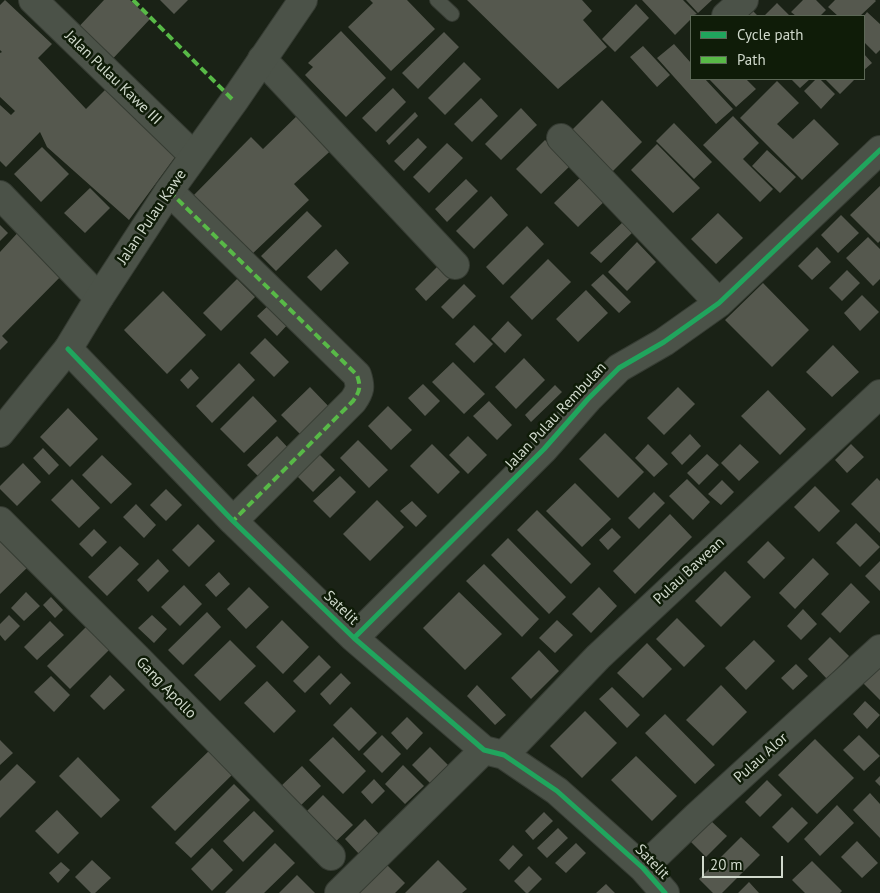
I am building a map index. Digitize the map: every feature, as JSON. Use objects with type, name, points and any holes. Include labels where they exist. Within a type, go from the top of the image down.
[{"type":"street","name":"Jalan Pulau Kawe III","points":[[33,0],[193,155]]},
{"type":"street","name":"Jalan Pulau Kawe","points":[[0,433],[68,349],[99,298],[193,155],[234,101],[303,0]]},
{"type":"street","points":[[727,15],[744,0]]},
{"type":"street","points":[[262,59],[455,265]]},
{"type":"street","points":[[561,138],[719,303]]},
{"type":"street","name":"Jalan Pulau Rembulan","points":[[354,638],[544,449],[588,399],[619,368],[664,342],[719,303],[880,150]]},
{"type":"street","points":[[169,191],[358,375],[360,384],[360,390],[353,402],[233,521]]},
{"type":"street","points":[[0,195],[99,298]]},
{"type":"street","name":"Satelit","points":[[68,349],[233,521],[354,638],[494,753],[557,791],[643,868],[663,892]]},
{"type":"street","name":"Pulau Bawean","points":[[339,893],[494,753],[880,394]]},
{"type":"street","name":"Gang Apollo","points":[[0,521],[133,653],[331,856]]},
{"type":"street","name":"Pulau Alor","points":[[643,868],[696,816],[880,648]]},
{"type":"lane","points":[[437,0],[452,14]]},
{"type":"building","points":[[5,0],[52,44],[38,58],[86,109],[108,87],[178,153],[129,220],[47,147],[40,132],[6,167],[0,161],[0,105],[11,115],[15,111],[0,97],[0,53],[2,52],[0,50],[0,5]]},
{"type":"building","points":[[104,0],[130,0],[150,19],[106,66],[72,34]]},
{"type":"building","points":[[160,0],[188,0],[174,14]]},
{"type":"building","points":[[370,0],[407,0],[435,29],[391,71],[348,27],[373,3]]},
{"type":"building","points":[[467,0],[582,0],[592,11],[583,20],[607,47],[558,89]]},
{"type":"building","points":[[642,0],[683,0],[697,14],[690,15],[690,20],[675,35]]},
{"type":"building","points":[[686,0],[712,0],[698,13]]},
{"type":"building","points":[[803,0],[816,0],[826,10],[821,15],[795,15],[791,12]]},
{"type":"building","points":[[835,0],[876,1],[861,15],[837,15],[828,7]]},
{"type":"building","points":[[777,3],[789,15],[765,15]]},
{"type":"building","points":[[636,4],[649,18],[615,52],[602,39]]},
{"type":"building","points":[[753,11],[757,15],[749,15]]},
{"type":"building","points":[[867,12],[880,24],[880,50],[876,54],[865,43],[865,15]]},
{"type":"building","points":[[341,31],[386,78],[346,117],[305,75],[313,67],[308,63]]},
{"type":"building","points":[[444,32],[459,47],[418,89],[402,73]]},
{"type":"building","points":[[674,44],[690,62],[690,80],[706,80],[733,109],[716,124],[657,58]]},
{"type":"building","points":[[643,46],[670,75],[657,87],[630,57]]},
{"type":"building","points":[[865,55],[872,63],[865,69]]},
{"type":"building","points":[[464,62],[481,79],[445,115],[428,98]]},
{"type":"building","points":[[710,80],[747,80],[756,89],[736,107]]},
{"type":"building","points":[[792,80],[809,80],[800,88]]},
{"type":"building","points":[[815,80],[821,80],[835,94],[821,109],[804,91]]},
{"type":"building","points":[[826,80],[854,80],[840,94]]},
{"type":"building","points":[[777,81],[799,103],[777,124],[793,139],[814,119],[839,144],[802,180],[740,118]]},
{"type":"building","points":[[393,88],[406,102],[376,132],[362,118]]},
{"type":"building","points":[[481,98],[498,116],[472,142],[454,124]]},
{"type":"building","points":[[602,100],[642,142],[607,177],[566,136]]},
{"type":"building","points":[[521,108],[537,125],[501,160],[485,144]]},
{"type":"building","points":[[303,110],[337,145],[294,184],[309,200],[250,256],[191,198],[251,137],[263,149]]},
{"type":"building","points":[[415,112],[418,116],[389,145],[386,141]]},
{"type":"building","points":[[733,116],[759,143],[743,159],[773,189],[760,202],[703,145]]},
{"type":"building","points":[[674,123],[712,162],[694,179],[656,141]]},
{"type":"building","points":[[418,138],[427,147],[404,171],[394,161]]},
{"type":"building","points":[[545,140],[571,165],[541,194],[516,169]]},
{"type":"building","points":[[447,143],[463,158],[429,193],[413,177]]},
{"type":"building","points":[[657,144],[700,188],[673,213],[631,170]]},
{"type":"building","points":[[42,147],[69,174],[41,202],[14,174]]},
{"type":"building","points":[[767,150],[796,177],[780,193],[752,166]]},
{"type":"building","points":[[588,170],[612,194],[578,227],[554,203]]},
{"type":"building","points":[[466,179],[478,191],[447,222],[435,209]]},
{"type":"building","points":[[880,186],[880,241],[878,243],[850,215]]},
{"type":"building","points":[[90,188],[110,208],[85,233],[64,213]]},
{"type":"building","points":[[491,196],[508,215],[474,249],[456,231]]},
{"type":"building","points":[[307,211],[322,226],[276,271],[261,256]]},
{"type":"building","points":[[718,213],[743,238],[716,264],[691,239]]},
{"type":"building","points":[[841,215],[859,233],[838,253],[821,235]]},
{"type":"building","points":[[623,222],[633,232],[601,263],[590,253]]},
{"type":"building","points":[[0,225],[8,233],[0,241]]},
{"type":"building","points":[[527,226],[544,244],[503,285],[486,267]]},
{"type":"building","points":[[23,227],[67,270],[2,336],[8,342],[0,350],[0,252]]},
{"type":"building","points":[[868,237],[880,249],[880,279],[873,286],[846,258]]},
{"type":"building","points":[[637,242],[656,262],[627,291],[608,272]]},
{"type":"building","points":[[817,247],[831,262],[812,280],[798,266]]},
{"type":"building","points":[[336,249],[349,263],[321,291],[307,277]]},
{"type":"building","points":[[548,259],[571,282],[532,320],[510,297]]},
{"type":"building","points":[[439,265],[451,277],[426,301],[415,289]]},
{"type":"building","points":[[847,270],[860,283],[842,301],[829,288]]},
{"type":"building","points":[[603,274],[631,302],[619,313],[591,285]]},
{"type":"building","points":[[237,279],[255,297],[221,331],[203,313]]},
{"type":"building","points":[[763,283],[809,330],[772,367],[725,320]]},
{"type":"building","points":[[464,284],[476,296],[453,319],[441,307]]},
{"type":"building","points":[[586,290],[608,313],[578,342],[556,319]]},
{"type":"building","points":[[163,291],[206,335],[167,374],[124,330]]},
{"type":"building","points":[[862,295],[879,312],[860,331],[844,313]]},
{"type":"building","points":[[271,303],[290,322],[277,336],[257,316]]},
{"type":"building","points":[[508,321],[522,335],[505,353],[491,339]]},
{"type":"building","points":[[474,325],[493,344],[474,363],[455,344]]},
{"type":"building","points":[[265,338],[289,362],[274,377],[250,353]]},
{"type":"building","points":[[833,345],[859,372],[832,397],[806,372]]},
{"type":"building","points":[[524,358],[545,380],[516,409],[495,387]]},
{"type":"building","points":[[453,362],[485,394],[464,414],[432,382]]},
{"type":"building","points":[[239,363],[255,380],[212,423],[196,406]]},
{"type":"building","points":[[191,369],[199,378],[188,389],[180,380]]},
{"type":"building","points":[[423,384],[440,401],[425,416],[408,398]]},
{"type":"building","points":[[555,385],[562,392],[531,422],[525,415]]},
{"type":"building","points":[[310,387],[334,412],[306,440],[281,415]]},
{"type":"building","points":[[678,387],[695,404],[664,435],[647,418]]},
{"type":"building","points":[[768,390],[806,429],[780,455],[741,416]]},
{"type":"building","points":[[253,396],[277,421],[244,453],[220,429]]},
{"type":"building","points":[[489,401],[512,425],[497,440],[473,416]]},
{"type":"building","points":[[388,406],[412,430],[391,450],[368,426]]},
{"type":"building","points":[[68,408],[98,439],[70,467],[40,437]]},
{"type":"building","points":[[605,433],[644,472],[618,498],[579,459]]},
{"type":"building","points":[[690,434],[701,446],[682,465],[671,453]]},
{"type":"building","points":[[277,436],[291,451],[262,480],[247,465]]},
{"type":"building","points":[[468,436],[487,455],[468,474],[449,455]]},
{"type":"building","points":[[358,440],[388,470],[369,488],[340,458]]},
{"type":"building","points":[[432,444],[460,472],[438,494],[410,466]]},
{"type":"building","points":[[648,444],[668,464],[654,477],[635,458]]},
{"type":"building","points":[[740,444],[759,462],[739,481],[721,463]]},
{"type":"building","points":[[851,444],[864,457],[847,473],[835,460]]},
{"type":"building","points":[[43,448],[59,465],[49,475],[33,458]]},
{"type":"building","points":[[316,451],[335,470],[313,492],[294,473]]},
{"type":"building","points":[[707,454],[719,465],[699,485],[687,473]]},
{"type":"building","points":[[102,455],[132,484],[111,504],[82,475]]},
{"type":"building","points":[[23,463],[41,482],[17,506],[0,489],[0,486]]},
{"type":"building","points":[[340,476],[356,492],[330,518],[313,501]]},
{"type":"building","points":[[877,478],[880,481],[880,533],[851,504]]},
{"type":"building","points":[[72,479],[100,508],[79,528],[51,500]]},
{"type":"building","points":[[687,479],[710,502],[693,520],[669,496]]},
{"type":"building","points":[[722,480],[734,492],[721,505],[708,494]]},
{"type":"building","points":[[575,483],[611,519],[582,547],[546,511]]},
{"type":"building","points":[[815,486],[840,511],[819,532],[794,507]]},
{"type":"building","points":[[166,489],[182,505],[166,521],[150,505]]},
{"type":"building","points":[[654,492],[665,503],[639,529],[628,518]]},
{"type":"building","points":[[377,500],[404,527],[370,561],[343,534]]},
{"type":"building","points":[[412,501],[427,516],[416,527],[400,511]]},
{"type":"building","points":[[136,504],[156,525],[144,538],[123,517]]},
{"type":"building","points":[[537,510],[591,564],[571,584],[517,530]]},
{"type":"building","points":[[670,514],[692,537],[635,594],[613,571]]},
{"type":"building","points":[[856,523],[880,547],[860,567],[836,543]]},
{"type":"building","points":[[198,524],[215,541],[189,567],[172,550]]},
{"type":"building","points":[[612,528],[621,537],[608,550],[599,540]]},
{"type":"building","points":[[94,529],[107,542],[92,557],[79,544]]},
{"type":"building","points":[[0,533],[31,564],[0,594]]},
{"type":"building","points":[[508,538],[566,597],[549,614],[491,555]]},
{"type":"building","points":[[768,541],[785,558],[764,579],[747,562]]},
{"type":"building","points":[[120,546],[139,564],[107,596],[88,577]]},
{"type":"building","points":[[813,558],[829,574],[795,609],[779,593]]},
{"type":"building","points":[[158,559],[169,571],[148,592],[137,580]]},
{"type":"building","points":[[880,561],[880,591],[865,576]]},
{"type":"building","points":[[484,564],[539,619],[522,637],[466,581]]},
{"type":"building","points":[[725,571],[751,597],[721,627],[695,601]]},
{"type":"building","points":[[219,572],[230,584],[216,597],[205,585]]},
{"type":"building","points":[[851,583],[870,602],[840,633],[821,614]]},
{"type":"building","points":[[184,585],[202,604],[180,626],[161,607]]},
{"type":"building","points":[[249,587],[269,607],[246,629],[227,609]]},
{"type":"building","points":[[599,587],[617,606],[591,633],[572,614]]},
{"type":"building","points":[[26,592],[40,606],[24,621],[11,608]]},
{"type":"building","points":[[459,592],[502,634],[465,670],[423,628]]},
{"type":"building","points":[[51,597],[63,610],[55,618],[43,605]]},
{"type":"building","points":[[803,609],[817,624],[801,640],[787,626]]},
{"type":"building","points":[[207,612],[221,627],[183,665],[168,650]]},
{"type":"building","points":[[9,615],[20,626],[5,641],[0,635],[0,624]]},
{"type":"building","points":[[152,615],[167,629],[154,643],[138,628]]},
{"type":"building","points":[[677,618],[705,646],[684,667],[656,639]]},
{"type":"building","points":[[282,620],[309,647],[283,674],[256,647]]},
{"type":"building","points":[[557,620],[573,635],[555,653],[539,638]]},
{"type":"building","points":[[50,621],[64,635],[37,660],[24,647]]},
{"type":"building","points":[[86,627],[109,650],[70,689],[47,666]]},
{"type":"building","points":[[830,637],[849,656],[827,679],[808,659]]},
{"type":"building","points":[[230,640],[256,666],[220,701],[194,675]]},
{"type":"building","points":[[754,640],[775,661],[746,690],[725,668]]},
{"type":"building","points":[[647,643],[672,669],[643,698],[617,673]]},
{"type":"building","points":[[539,650],[559,671],[531,699],[511,678]]},
{"type":"building","points":[[319,655],[331,667],[305,693],[293,681]]},
{"type":"building","points":[[796,664],[808,676],[793,690],[781,678]]},
{"type":"building","points":[[875,664],[880,669],[880,700],[859,679]]},
{"type":"building","points":[[341,673],[351,683],[330,705],[320,694]]},
{"type":"building","points":[[110,675],[125,690],[104,710],[90,696]]},
{"type":"building","points":[[51,676],[70,695],[54,712],[34,692]]},
{"type":"building","points":[[267,681],[296,711],[274,733],[244,703]]},
{"type":"building","points":[[477,685],[506,715],[495,725],[467,696]]},
{"type":"building","points":[[721,685],[747,712],[713,746],[686,720]]},
{"type":"building","points":[[612,687],[640,715],[627,728],[599,699]]},
{"type":"building","points":[[865,701],[880,715],[867,729],[853,714]]},
{"type":"building","points":[[351,707],[377,733],[359,751],[333,725]]},
{"type":"building","points":[[585,711],[617,743],[582,778],[550,746]]},
{"type":"building","points":[[665,714],[715,765],[695,784],[645,733]]},
{"type":"building","points":[[407,717],[423,733],[407,750],[391,733]]},
{"type":"building","points":[[382,735],[401,754],[382,773],[363,754]]},
{"type":"building","points":[[859,735],[880,756],[864,771],[843,750]]},
{"type":"building","points":[[333,737],[366,771],[343,794],[309,760]]},
{"type":"building","points":[[815,739],[854,778],[817,814],[778,775]]},
{"type":"building","points":[[0,740],[13,753],[0,765]]},
{"type":"building","points":[[430,747],[448,765],[430,783],[412,765]]},
{"type":"building","points":[[212,748],[235,772],[175,831],[151,807]]},
{"type":"building","points":[[636,756],[677,796],[652,821],[611,780]]},
{"type":"building","points":[[78,757],[120,800],[101,818],[59,776]]},
{"type":"building","points":[[17,764],[36,782],[0,818],[0,781]]},
{"type":"building","points":[[403,765],[424,786],[405,804],[385,784]]},
{"type":"building","points":[[302,766],[321,786],[299,807],[280,787]]},
{"type":"building","points":[[880,776],[880,786],[875,781]]},
{"type":"building","points":[[374,779],[385,791],[372,804],[361,792]]},
{"type":"building","points":[[767,780],[782,795],[760,817],[745,802]]},
{"type":"building","points":[[234,784],[250,800],[191,858],[175,843]]},
{"type":"building","points":[[870,793],[880,804],[880,838],[853,810]]},
{"type":"building","points":[[323,795],[353,825],[332,845],[302,816]]},
{"type":"building","points":[[837,805],[854,823],[820,856],[804,839]]},
{"type":"building","points":[[792,807],[808,823],[788,843],[772,827]]},
{"type":"building","points":[[57,810],[79,833],[58,854],[35,831]]},
{"type":"building","points":[[254,811],[274,831],[243,862],[223,841]]},
{"type":"building","points":[[544,812],[553,821],[533,840],[525,831]]},
{"type":"building","points":[[365,819],[380,835],[360,855],[345,839]]},
{"type":"building","points":[[710,820],[727,836],[706,857],[690,841]]},
{"type":"building","points":[[558,828],[568,838],[547,858],[537,848]]},
{"type":"building","points":[[741,837],[760,855],[722,893],[713,893],[699,879]]},
{"type":"building","points":[[857,841],[878,863],[862,878],[841,857]]},
{"type":"building","points":[[275,843],[295,863],[264,893],[225,893]]},
{"type":"building","points":[[576,843],[586,853],[566,873],[555,863]]},
{"type":"building","points":[[513,845],[523,855],[509,870],[499,860]]},
{"type":"building","points":[[212,848],[233,870],[212,891],[191,869]]},
{"type":"building","points":[[92,860],[111,878],[95,893],[91,893],[75,877]]},
{"type":"building","points":[[438,860],[467,889],[462,893],[405,893]]},
{"type":"building","points":[[383,861],[405,883],[395,893],[351,893]]},
{"type":"building","points":[[812,861],[842,891],[840,893],[805,893],[792,880]]},
{"type":"building","points":[[61,862],[70,870],[58,883],[49,873]]},
{"type":"building","points":[[529,866],[542,879],[526,893],[514,881]]},
{"type":"building","points":[[297,875],[315,893],[279,893]]},
{"type":"building","points":[[749,882],[759,893],[738,893]]},
{"type":"building","points":[[606,884],[615,893],[596,893]]},
{"type":"marked path","points":[[133,0],[234,101]]},
{"type":"marked path","points":[[169,191],[357,375],[359,383],[358,392],[353,401],[233,521]]},
{"type":"cycle path","points":[[354,638],[544,449],[588,399],[619,368],[664,342],[719,303],[880,150]]},
{"type":"cycle path","points":[[68,349],[233,521],[354,638],[484,750],[504,755],[557,791],[643,868],[665,893]]}]
